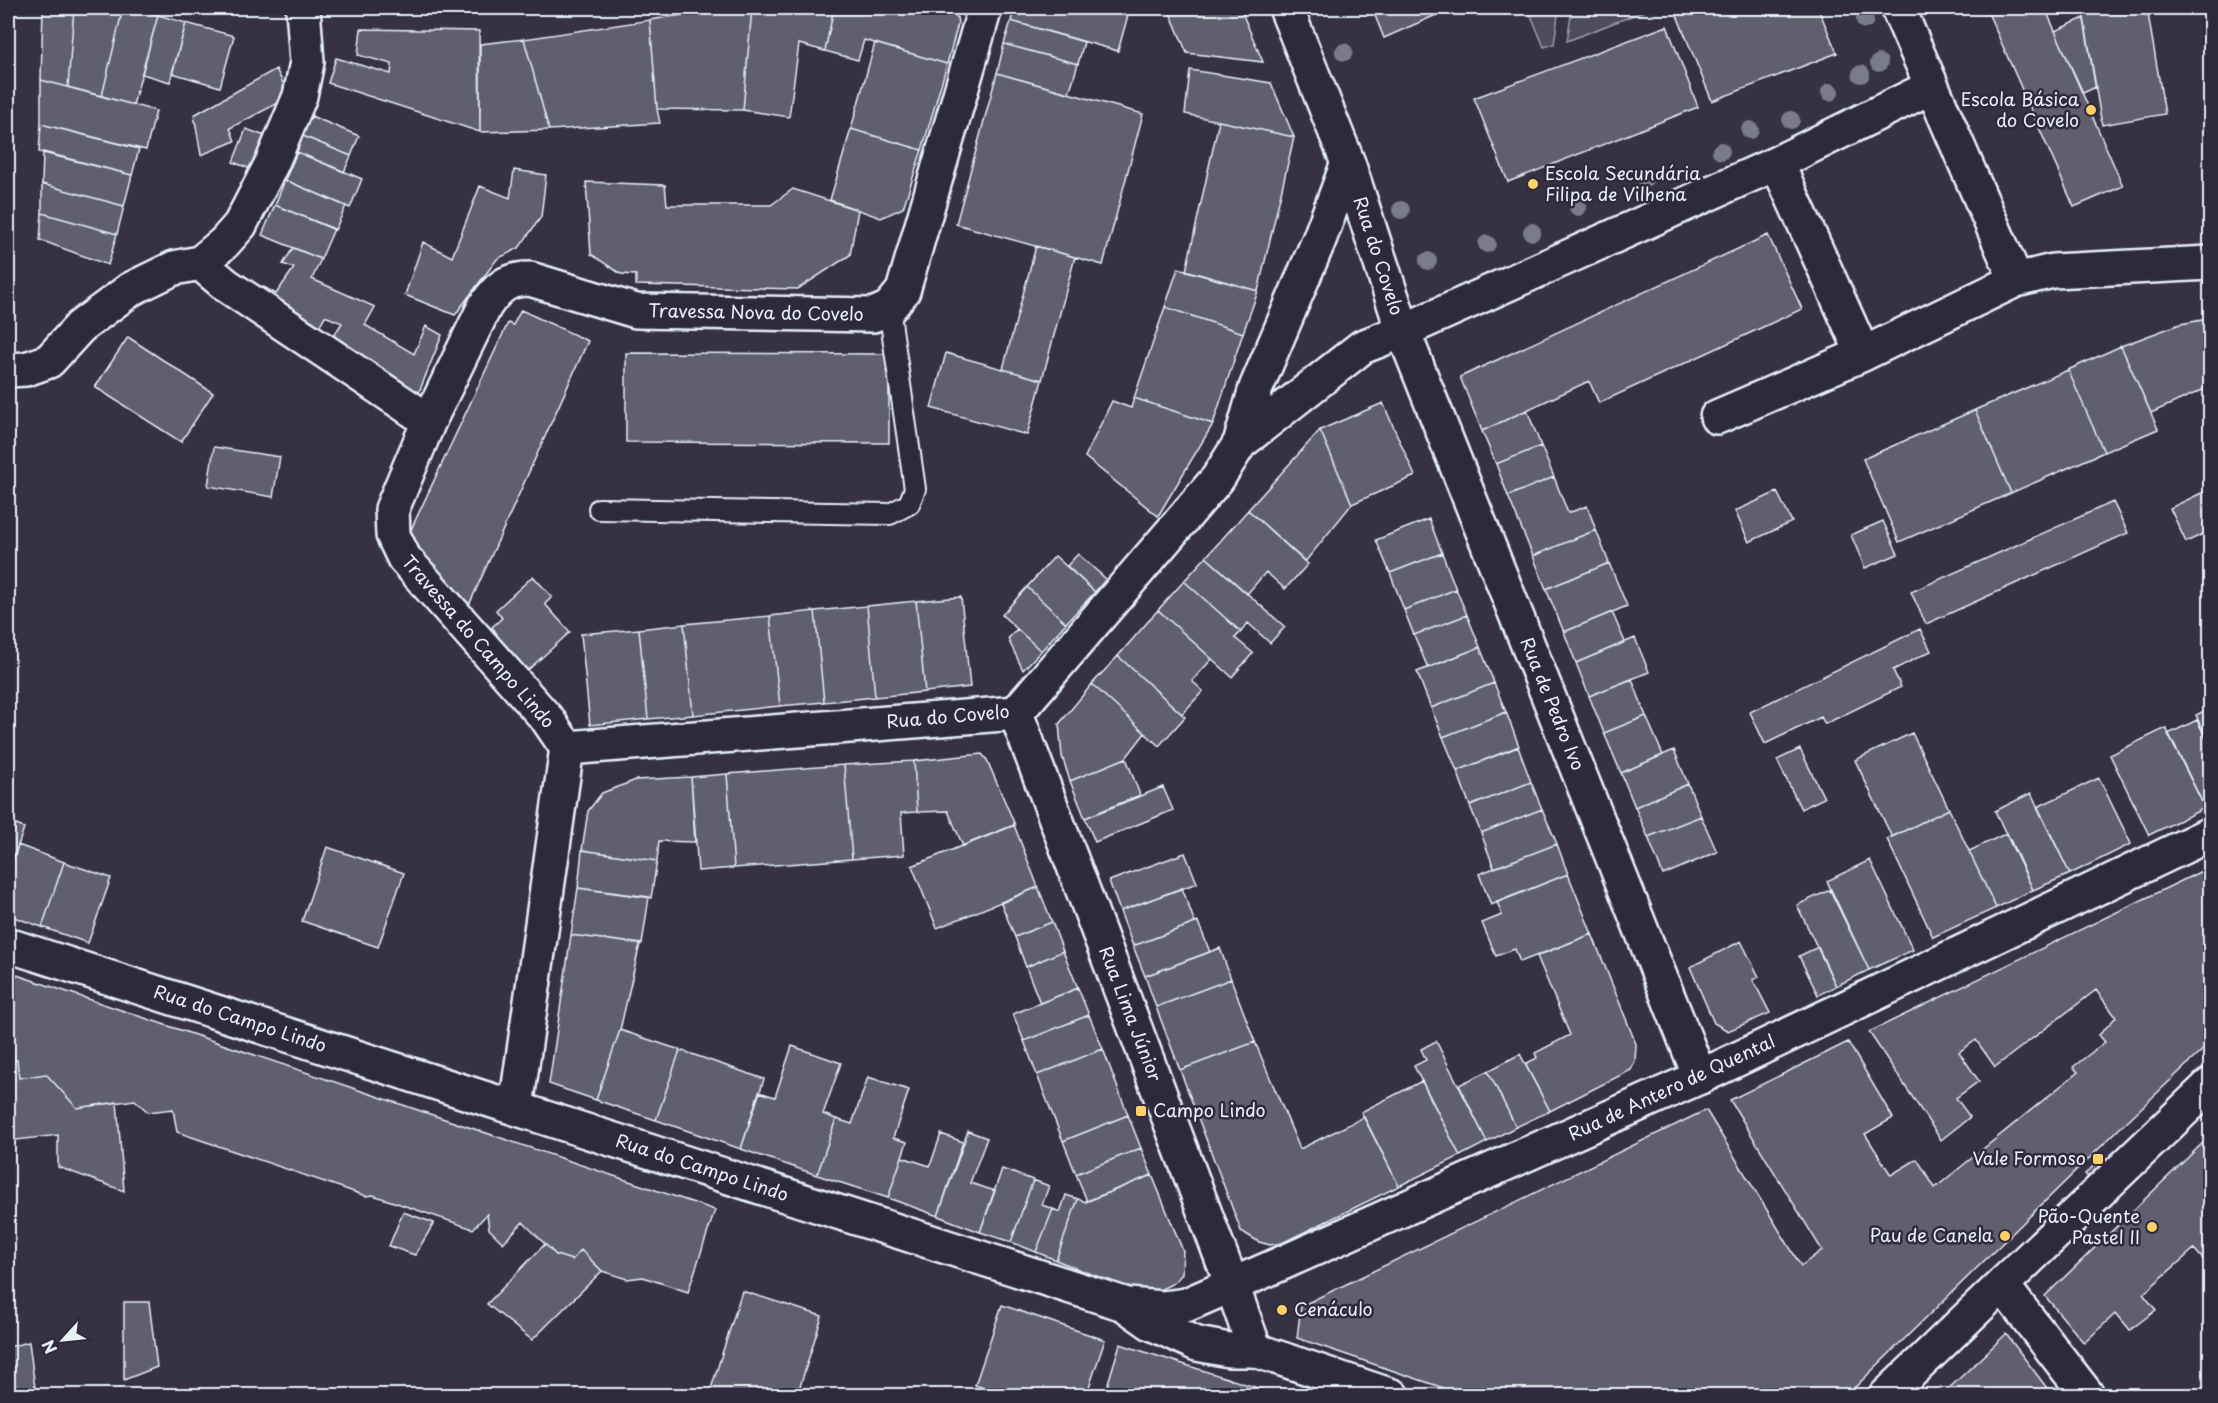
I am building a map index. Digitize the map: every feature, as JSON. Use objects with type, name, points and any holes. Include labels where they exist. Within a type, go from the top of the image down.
[{"type":"street","points":[[8,370],[26,369],[49,361],[80,327],[131,289],[174,268],[200,263],[224,243],[240,225],[272,163],[300,96],[307,62],[303,8]]},
{"type":"street","name":"Travessa Nova do Covelo","points":[[429,421],[485,306],[497,289],[513,279],[530,279],[636,311],[873,315],[889,308],[903,291],[985,8]]},
{"type":"street","name":"Rua do Covelo","points":[[1240,443],[1362,347],[1403,331],[1348,164],[1286,8]]},
{"type":"street","points":[[1898,8],[2016,280]]},
{"type":"street","points":[[1403,331],[1777,164],[1932,87]]},
{"type":"street","name":"Rua do Covelo","points":[[567,748],[1016,713],[1218,478],[1240,443],[1256,388],[1319,240],[1348,164]]},
{"type":"street","points":[[1777,164],[1863,354]]},
{"type":"street","points":[[200,263],[226,285],[429,421]]},
{"type":"street","points":[[1717,417],[1863,354],[2016,280],[2053,271],[2211,263]]},
{"type":"street","name":"Rua de Pedro Ivo","points":[[1403,331],[1700,1077]]},
{"type":"street","name":"Travessa do Campo Lindo","points":[[429,421],[392,509],[393,535],[404,558],[548,720],[567,748]]},
{"type":"street","name":"Rua Lima Júnior","points":[[1016,713],[1255,1350]]},
{"type":"street","points":[[516,1107],[567,748]]},
{"type":"street","name":"Rua de Antero de Quental","points":[[1124,1304],[1162,1308],[1186,1305],[1700,1077],[2211,834]]},
{"type":"street","name":"Rua do Campo Lindo","points":[[8,945],[1124,1304],[1151,1323],[1197,1344],[1229,1350],[1255,1350],[1392,1395]]},
{"type":"street","points":[[1886,1395],[2211,1085]]},
{"type":"street","points":[[2001,1285],[2088,1395]]},
{"type":"lane","points":[[599,509],[890,514],[909,504],[915,489],[889,308]]},
{"type":"shaded area","points":[[1528,8],[1559,8],[1554,44],[1544,47]]},
{"type":"shaded area","points":[[1572,8],[1652,8],[1567,41]]},
{"type":"building","points":[[43,8],[74,8],[68,87],[41,80]]},
{"type":"building","points":[[74,8],[123,8],[102,96],[68,87]]},
{"type":"building","points":[[123,8],[137,8],[158,15],[133,105],[102,96]]},
{"type":"building","points":[[726,8],[752,8],[743,110],[657,109],[650,20]]},
{"type":"building","points":[[752,8],[834,8],[825,51],[799,44],[789,117],[743,110]]},
{"type":"building","points":[[834,8],[945,8],[952,10],[957,17],[958,24],[947,64],[864,40],[858,60],[825,51]]},
{"type":"building","points":[[1014,8],[1130,8],[1118,51],[1011,21]]},
{"type":"building","points":[[1168,8],[1240,8],[1263,62],[1187,53]]},
{"type":"building","points":[[1372,8],[1452,8],[1384,38]]},
{"type":"building","points":[[1674,8],[1818,8],[1837,53],[1712,101]]},
{"type":"building","points":[[1986,8],[2045,8],[2123,186],[2074,207]]},
{"type":"building","points":[[2082,8],[2147,8],[2165,114],[2102,125]]},
{"type":"building","points":[[158,15],[186,23],[170,82],[142,74]]},
{"type":"building","points":[[2084,18],[2096,87],[2083,93],[2055,31]]},
{"type":"building","points":[[650,20],[660,123],[549,130],[524,39]]},
{"type":"building","points":[[1011,21],[1084,42],[1078,64],[1004,44]]},
{"type":"building","points":[[186,23],[234,36],[220,87],[172,73]]},
{"type":"building","points":[[1667,26],[1698,107],[1508,182],[1474,98]]},
{"type":"building","points":[[361,29],[479,31],[480,132],[328,83],[336,58],[391,74],[392,64],[358,55]]},
{"type":"building","points":[[524,39],[549,130],[480,132],[480,44]]},
{"type":"building","points":[[875,43],[947,64],[922,150],[851,129]]},
{"type":"building","points":[[1004,44],[1078,64],[1069,93],[997,73]]},
{"type":"building","points":[[276,69],[290,97],[230,128],[235,141],[201,155],[194,115]]},
{"type":"building","points":[[1190,70],[1271,83],[1294,137],[1185,114]]},
{"type":"building","points":[[997,73],[1143,114],[1103,265],[956,224]]},
{"type":"building","points":[[41,80],[156,111],[146,150],[41,124]]},
{"type":"building","points":[[311,116],[359,136],[351,156],[303,136]]},
{"type":"building","points":[[1219,121],[1294,137],[1258,291],[1186,271]]},
{"type":"building","points":[[41,124],[139,149],[132,175],[39,152]]},
{"type":"building","points":[[246,129],[268,137],[256,171],[233,162]]},
{"type":"building","points":[[851,129],[922,150],[903,208],[881,218],[830,200]]},
{"type":"building","points":[[303,136],[351,156],[344,172],[297,152]]},
{"type":"building","points":[[43,152],[132,175],[124,206],[42,184]]},
{"type":"building","points":[[297,152],[362,179],[350,208],[285,180]]},
{"type":"building","points":[[514,170],[546,175],[541,217],[519,248],[497,259],[455,315],[405,295],[423,242],[452,257],[480,186],[510,198]]},
{"type":"building","points":[[285,180],[346,206],[335,230],[275,205]]},
{"type":"building","points":[[586,182],[665,185],[667,205],[771,205],[793,189],[858,210],[850,255],[798,289],[636,285],[636,275],[621,274],[591,254]]},
{"type":"building","points":[[42,184],[124,206],[117,234],[42,213]]},
{"type":"building","points":[[275,205],[334,229],[321,259],[262,235]]},
{"type":"building","points":[[42,213],[117,234],[108,265],[40,240]]},
{"type":"building","points":[[1768,235],[1802,309],[1599,403],[1589,381],[1482,431],[1460,377]]},
{"type":"building","points":[[1036,246],[1075,257],[1042,380],[1003,369]]},
{"type":"building","points":[[293,248],[321,259],[312,279],[375,307],[365,325],[414,354],[426,326],[442,335],[415,402],[329,343],[342,323],[325,316],[314,336],[257,299],[264,287],[276,294],[294,268],[283,264]]},
{"type":"building","points":[[1178,268],[1258,291],[1243,333],[1165,307]]},
{"type":"building","points":[[1165,307],[1243,333],[1213,424],[1134,398]]},
{"type":"building","points":[[521,310],[588,341],[465,614],[407,538],[508,323],[513,325]]},
{"type":"building","points":[[2208,319],[2210,319],[2210,388],[2207,388]]},
{"type":"building","points":[[2208,319],[2207,388],[2151,413],[2121,346],[2180,324]]},
{"type":"building","points":[[128,337],[213,393],[181,442],[95,387]]},
{"type":"building","points":[[2121,346],[2158,429],[2104,452],[2068,370]]},
{"type":"building","points":[[626,353],[889,354],[889,443],[626,442]]},
{"type":"building","points":[[946,353],[1042,380],[1027,435],[931,408]]},
{"type":"building","points":[[2068,370],[2104,452],[2011,493],[1975,410]]},
{"type":"building","points":[[1134,398],[1213,424],[1158,516],[1085,457],[1112,401],[1131,408]]},
{"type":"building","points":[[1383,403],[1415,476],[1352,504],[1320,430]]},
{"type":"building","points":[[1527,410],[1541,446],[1496,464],[1482,431]]},
{"type":"building","points":[[1975,410],[2011,493],[1899,542],[1863,459]]},
{"type":"building","points":[[1320,430],[1352,504],[1305,562],[1248,510]]},
{"type":"building","points":[[1541,446],[1554,477],[1508,496],[1496,464]]},
{"type":"building","points":[[214,447],[280,457],[273,497],[208,486]]},
{"type":"building","points":[[1554,477],[1568,513],[1587,506],[1596,530],[1533,556],[1508,496]]},
{"type":"building","points":[[2210,489],[2210,531],[2186,542],[2170,508]]},
{"type":"building","points":[[1777,492],[1792,522],[1749,542],[1735,511]]},
{"type":"building","points":[[2113,502],[2128,533],[1926,624],[1911,592]]},
{"type":"building","points":[[1248,510],[1308,564],[1285,589],[1266,572],[1247,594],[1206,557]]},
{"type":"building","points":[[1429,519],[1442,553],[1390,573],[1376,540]]},
{"type":"building","points":[[1883,521],[1898,554],[1865,568],[1851,535]]},
{"type":"building","points":[[1596,530],[1609,563],[1546,589],[1533,556]]},
{"type":"building","points":[[1442,553],[1456,589],[1404,610],[1390,573]]},
{"type":"building","points":[[1078,554],[1106,579],[1095,592],[1067,566]]},
{"type":"building","points":[[1055,556],[1095,592],[1066,623],[1027,587]]},
{"type":"building","points":[[1206,557],[1285,627],[1270,643],[1248,623],[1241,632],[1184,581]]},
{"type":"building","points":[[1609,563],[1627,606],[1564,632],[1546,589]]},
{"type":"building","points":[[533,576],[552,597],[545,604],[570,632],[518,679],[486,644],[497,634],[492,627],[502,618],[496,610]]},
{"type":"building","points":[[1184,581],[1241,632],[1235,638],[1253,653],[1232,677],[1158,610]]},
{"type":"building","points":[[1027,587],[1066,623],[1041,651],[1002,615]]},
{"type":"building","points":[[1456,589],[1467,615],[1414,635],[1404,610]]},
{"type":"building","points":[[961,597],[970,687],[925,692],[916,601]]},
{"type":"building","points":[[916,601],[925,692],[875,697],[867,606]]},
{"type":"building","points":[[867,606],[875,697],[824,702],[815,611]]},
{"type":"building","points":[[1158,610],[1212,659],[1192,681],[1203,691],[1182,714],[1118,656]]},
{"type":"building","points":[[815,611],[824,702],[780,706],[770,616]]},
{"type":"building","points":[[1612,612],[1625,642],[1576,663],[1564,632]]},
{"type":"building","points":[[1467,615],[1480,647],[1428,668],[1414,635]]},
{"type":"building","points":[[770,616],[780,706],[693,715],[684,624]]},
{"type":"building","points":[[684,624],[693,715],[648,719],[639,629]]},
{"type":"building","points":[[639,629],[648,719],[590,725],[581,634]]},
{"type":"building","points":[[1017,629],[1041,651],[1023,670],[1008,639]]},
{"type":"building","points":[[1920,629],[1931,651],[1893,670],[1901,687],[1825,724],[1821,717],[1765,744],[1750,712]]},
{"type":"building","points":[[1635,638],[1649,672],[1589,696],[1576,663]]},
{"type":"building","points":[[1480,647],[1494,683],[1431,708],[1417,672]]},
{"type":"building","points":[[1118,656],[1185,717],[1159,746],[1092,684]]},
{"type":"building","points":[[1632,679],[1646,716],[1604,733],[1589,696]]},
{"type":"building","points":[[1494,683],[1506,712],[1443,737],[1431,708]]},
{"type":"building","points":[[1092,684],[1145,733],[1126,758],[1070,781],[1062,756],[1059,724]]},
{"type":"building","points":[[2210,708],[2210,747],[2196,715]]},
{"type":"building","points":[[1506,712],[1519,746],[1457,771],[1443,737]]},
{"type":"building","points":[[1646,716],[1663,755],[1621,773],[1604,733]]},
{"type":"building","points":[[2197,720],[2210,747],[2210,805],[2205,808],[2168,734]]},
{"type":"building","points":[[2166,728],[2205,808],[2149,835],[2110,755]]},
{"type":"building","points":[[1912,733],[1949,809],[1892,837],[1855,760]]},
{"type":"building","points":[[1518,747],[1531,782],[1470,806],[1457,771]]},
{"type":"building","points":[[1800,749],[1824,798],[1801,809],[1777,760]]},
{"type":"building","points":[[1674,750],[1688,784],[1635,807],[1621,773]]},
{"type":"building","points":[[982,754],[987,760],[1015,825],[963,846],[948,811],[917,812],[914,761]]},
{"type":"building","points":[[1126,758],[1140,795],[1085,818],[1070,781]]},
{"type":"building","points":[[914,761],[917,812],[901,813],[904,855],[852,859],[844,765]]},
{"type":"building","points":[[844,765],[852,859],[734,868],[727,774]]},
{"type":"building","points":[[727,774],[734,868],[698,871],[691,777]]},
{"type":"building","points":[[691,777],[695,842],[659,841],[657,861],[582,850],[588,811],[602,793],[636,780]]},
{"type":"building","points":[[2099,778],[2131,844],[2070,874],[2037,807]]},
{"type":"building","points":[[1531,782],[1542,809],[1481,833],[1470,806]]},
{"type":"building","points":[[1688,784],[1701,816],[1648,837],[1635,807]]},
{"type":"building","points":[[1163,787],[1173,810],[1095,842],[1085,818]]},
{"type":"building","points":[[2031,793],[2070,874],[2033,890],[1995,811]]},
{"type":"building","points":[[1542,809],[1557,844],[1494,868],[1481,833]]},
{"type":"building","points":[[1949,809],[1996,908],[1933,937],[1887,839]]},
{"type":"building","points":[[1701,816],[1717,852],[1663,875],[1648,837]]},
{"type":"building","points":[[8,822],[24,828],[8,875]]},
{"type":"building","points":[[1014,825],[1038,887],[937,928],[912,866]]},
{"type":"building","points":[[2007,833],[2033,890],[1996,908],[1969,851]]},
{"type":"building","points":[[1557,844],[1568,874],[1491,905],[1479,874]]},
{"type":"building","points":[[18,845],[64,862],[42,927],[8,915],[8,875]]},
{"type":"building","points":[[327,847],[404,873],[378,947],[302,921]]},
{"type":"building","points":[[582,850],[657,861],[651,898],[578,888]]},
{"type":"building","points":[[1185,853],[1197,883],[1120,911],[1109,881]]},
{"type":"building","points":[[1870,860],[1913,950],[1869,970],[1827,881]]},
{"type":"building","points":[[64,862],[111,878],[88,943],[42,927]]},
{"type":"building","points":[[2210,867],[2210,1043],[1846,1396],[1467,1396],[1297,1338],[1301,1306],[1706,1110],[1801,1266],[1822,1250],[1730,1100],[1848,1042],[1893,1118],[1865,1134],[1891,1175],[1917,1159],[1935,1188],[2078,1072],[2073,1067],[2105,1042],[2099,1035],[2116,1017],[2096,990],[1995,1067],[1976,1040],[1959,1052],[1979,1081],[1956,1098],[1970,1117],[1941,1140],[1869,1032]]},
{"type":"building","points":[[1568,874],[1592,934],[1520,962],[1515,949],[1496,956],[1482,923],[1502,915],[1497,902]]},
{"type":"building","points":[[1038,887],[1052,922],[1015,937],[1001,903]]},
{"type":"building","points":[[578,888],[649,897],[642,944],[571,935]]},
{"type":"building","points":[[1182,888],[1195,923],[1133,946],[1120,911]]},
{"type":"building","points":[[1830,890],[1869,970],[1836,986],[1797,905]]},
{"type":"building","points":[[1052,922],[1063,951],[1026,967],[1015,937]]},
{"type":"building","points":[[1198,922],[1210,952],[1145,976],[1133,946]]},
{"type":"building","points":[[1592,934],[1636,1044],[1635,1061],[1631,1070],[1550,1111],[1525,1064],[1537,1058],[1535,1053],[1570,1035],[1537,956]]},
{"type":"building","points":[[571,935],[640,944],[620,1030],[596,1100],[549,1084]]},
{"type":"building","points":[[1741,941],[1759,977],[1753,980],[1770,1013],[1728,1031],[1714,1023],[1690,967]]},
{"type":"building","points":[[1818,947],[1836,986],[1818,995],[1799,956]]},
{"type":"building","points":[[1220,948],[1231,979],[1156,1007],[1145,976]]},
{"type":"building","points":[[1063,951],[1078,988],[1040,1003],[1026,967]]},
{"type":"building","points":[[8,972],[715,1210],[688,1292],[643,1277],[627,1279],[602,1271],[581,1250],[572,1260],[556,1255],[523,1222],[503,1243],[489,1229],[487,1214],[473,1229],[373,1195],[366,1196],[177,1132],[173,1109],[148,1112],[135,1100],[77,1108],[46,1074],[19,1078],[17,1060],[8,1062]]},
{"type":"building","points":[[1231,979],[1255,1042],[1180,1070],[1156,1007]]},
{"type":"building","points":[[1078,988],[1089,1015],[1024,1041],[1013,1014]]},
{"type":"building","points":[[1089,1015],[1103,1049],[1037,1075],[1024,1041]]},
{"type":"building","points":[[620,1030],[680,1050],[656,1120],[596,1100]]},
{"type":"building","points":[[1436,1041],[1487,1142],[1460,1156],[1414,1066],[1426,1060],[1421,1049]]},
{"type":"building","points":[[1255,1042],[1300,1149],[1364,1117],[1399,1186],[1282,1243],[1270,1245],[1259,1242],[1241,1231],[1180,1070]]},
{"type":"building","points":[[792,1046],[841,1063],[823,1114],[836,1119],[817,1175],[741,1149],[759,1092],[775,1097]]},
{"type":"building","points":[[1103,1049],[1128,1115],[1063,1141],[1037,1075]]},
{"type":"building","points":[[680,1050],[764,1079],[741,1149],[656,1120]]},
{"type":"building","points":[[1520,1054],[1550,1111],[1516,1127],[1488,1071]]},
{"type":"building","points":[[17,1060],[19,1078],[46,1074],[77,1108],[117,1102],[124,1191],[58,1167],[58,1135],[8,1141],[8,1062]]},
{"type":"building","points":[[1488,1071],[1516,1127],[1487,1142],[1459,1085]]},
{"type":"building","points":[[868,1077],[909,1090],[893,1138],[907,1142],[888,1198],[817,1175],[836,1119],[852,1124]]},
{"type":"building","points":[[1422,1081],[1460,1156],[1399,1186],[1361,1112]]},
{"type":"building","points":[[1128,1115],[1141,1148],[1076,1174],[1063,1141]]},
{"type":"building","points":[[968,1131],[987,1138],[970,1183],[995,1191],[980,1232],[938,1216]]},
{"type":"building","points":[[941,1134],[963,1142],[938,1216],[888,1198],[902,1157],[930,1166]]},
{"type":"building","points":[[2210,1136],[2210,1267],[2194,1249],[2143,1294],[2156,1310],[2130,1330],[2116,1313],[2084,1343],[2045,1296]]},
{"type":"building","points":[[1141,1148],[1152,1175],[1087,1201],[1076,1174]]},
{"type":"building","points":[[2103,1157],[2109,1164],[2092,1181],[2085,1174]]},
{"type":"building","points":[[1002,1169],[1033,1180],[1011,1242],[980,1232]]},
{"type":"building","points":[[1152,1175],[1183,1251],[1182,1274],[1174,1283],[1153,1293],[1130,1290],[1056,1260],[1078,1199],[1086,1202]]},
{"type":"building","points":[[1033,1180],[1049,1186],[1042,1205],[1053,1209],[1036,1252],[1011,1242]]},
{"type":"building","points":[[1066,1195],[1078,1199],[1056,1260],[1036,1252],[1053,1209],[1060,1212]]},
{"type":"building","points":[[403,1212],[434,1223],[415,1255],[389,1246]]},
{"type":"building","points":[[545,1244],[556,1255],[572,1260],[581,1250],[602,1271],[532,1340],[487,1304]]},
{"type":"building","points":[[742,1291],[822,1316],[797,1396],[709,1395]]},
{"type":"building","points":[[124,1302],[149,1302],[157,1367],[124,1380]]},
{"type":"building","points":[[1002,1305],[1105,1340],[1086,1396],[1006,1396],[975,1385]]},
{"type":"building","points":[[2006,1334],[2053,1396],[1941,1396]]},
{"type":"building","points":[[29,1342],[36,1396],[8,1396],[8,1347]]},
{"type":"building","points":[[1120,1344],[1283,1396],[1104,1396]]},
{"type":"place","name":"Escola Básica do Covelo","points":[[2091,110]]},
{"type":"place","name":"Escola Secundária Filipa de Vilhena","points":[[1533,184]]},
{"type":"place","name":"Campo Lindo","points":[[1141,1111]]},
{"type":"place","name":"Vale Formoso","points":[[2098,1159]]},
{"type":"place","name":"Pão-Quente Pastel II","points":[[2152,1227]]},
{"type":"place","name":"Pau de Canela","points":[[2005,1236]]},
{"type":"place","name":"Cenáculo","points":[[1282,1310]]}]
